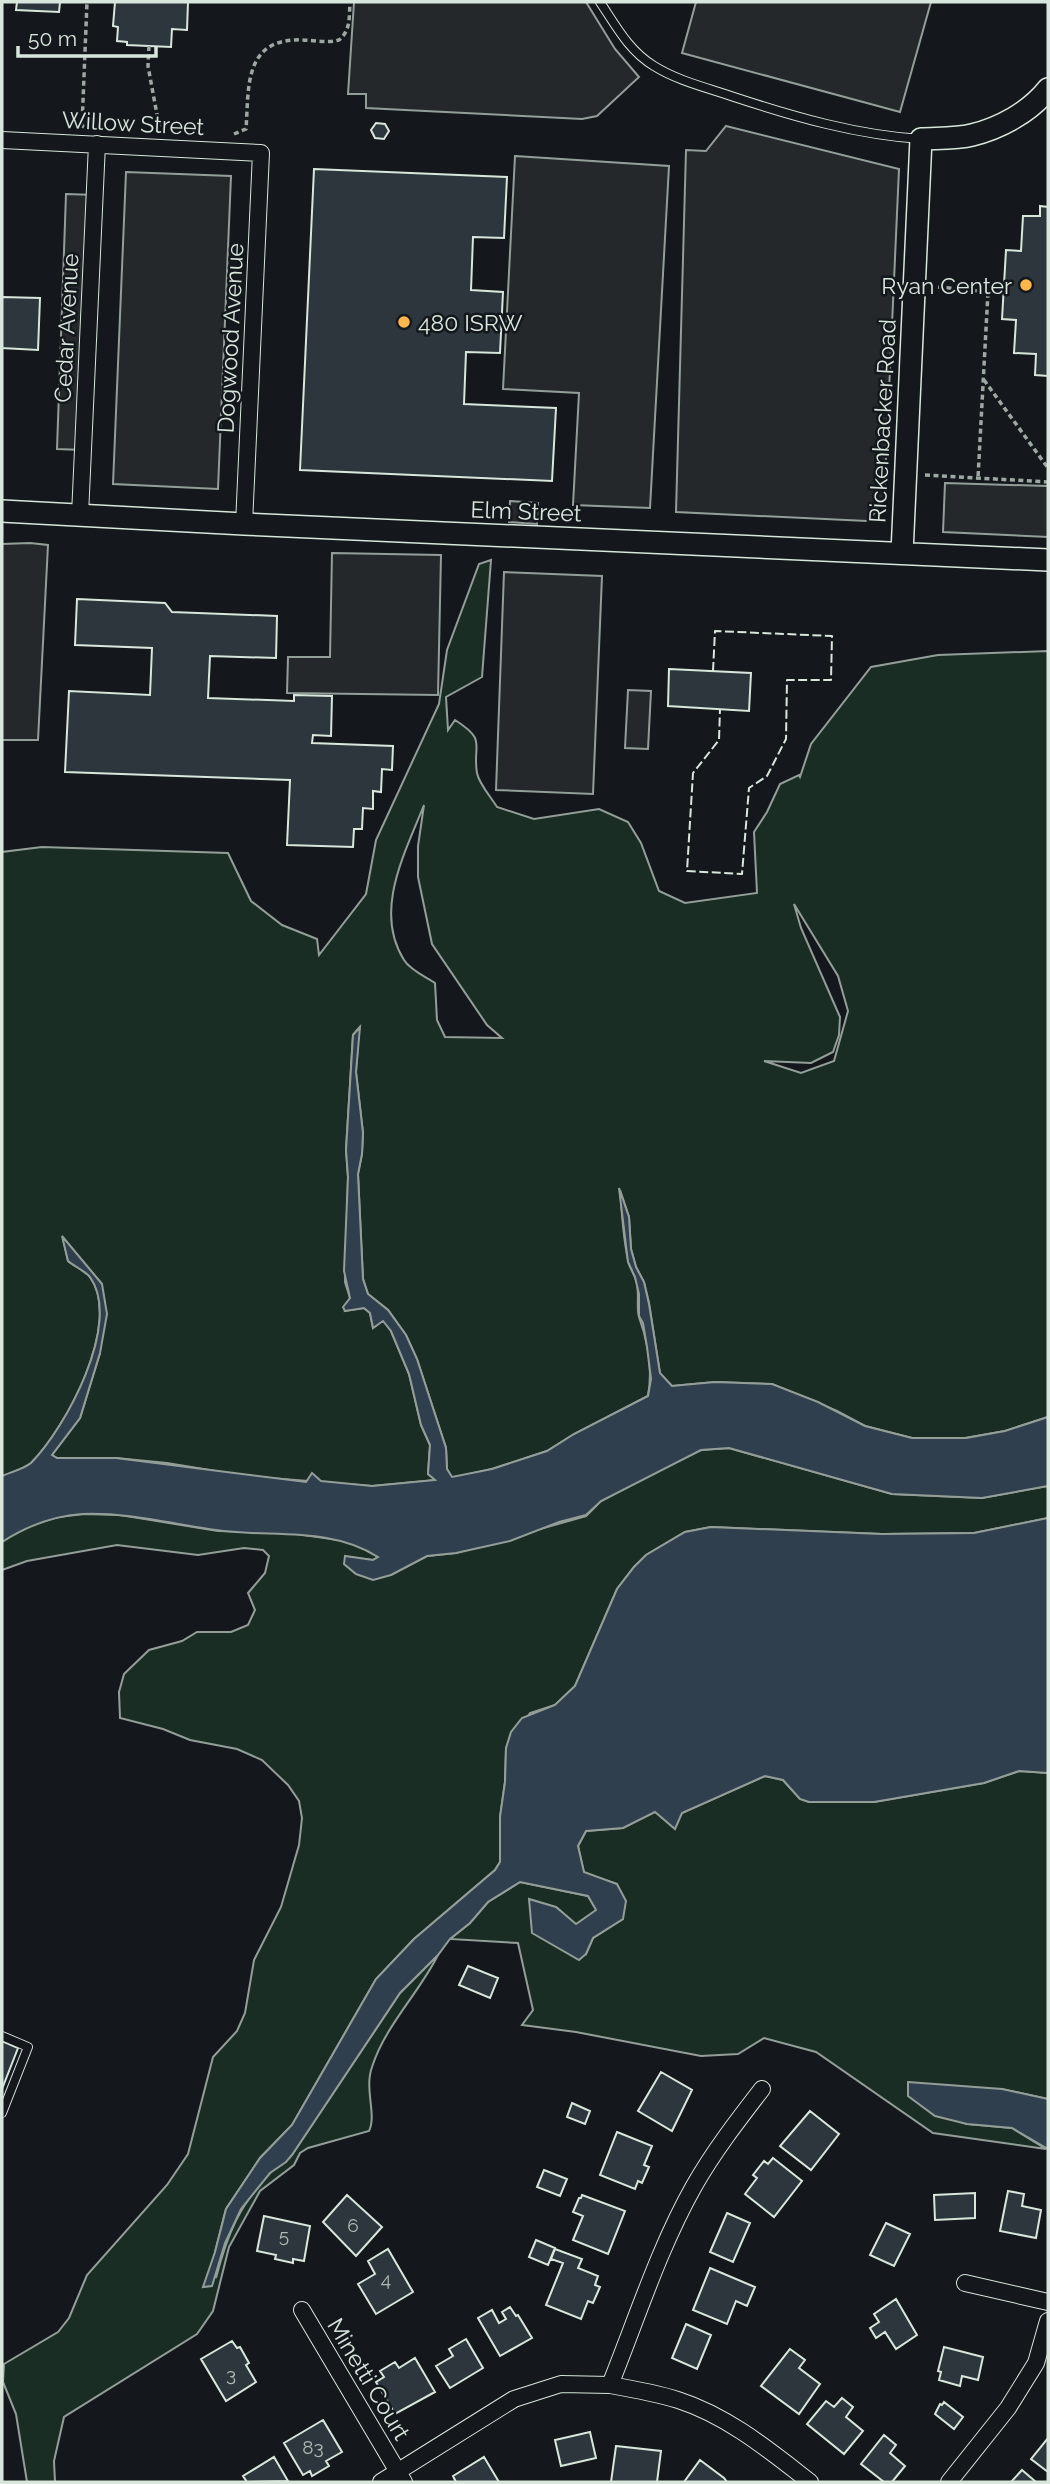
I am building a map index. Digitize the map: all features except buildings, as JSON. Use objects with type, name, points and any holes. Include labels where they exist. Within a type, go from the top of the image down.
[{"type":"street","points":[[921,139],[971,135],[1011,120],[1041,98],[1048,89]]},
{"type":"street","name":"Willow Street","points":[[2,139],[261,153]]},
{"type":"street","name":"Rickenbacker Road","points":[[902,553],[921,139]]},
{"type":"street","name":"Cedar Avenue","points":[[80,515],[97,144]]},
{"type":"street","name":"Dogwood Avenue","points":[[244,524],[261,153]]},
{"type":"street","name":"Elm Street","points":[[2,511],[1048,560]]},
{"type":"street","points":[[610,2385],[671,2233],[693,2187],[718,2146],[762,2088]]},
{"type":"street","points":[[965,2283],[1048,2302]]},
{"type":"street","name":"Minetti Court","points":[[302,2309],[401,2477]]},
{"type":"street","points":[[949,2482],[1008,2408],[1036,2363],[1048,2321]]},
{"type":"street","points":[[381,2482],[401,2477],[514,2399],[561,2384],[610,2385],[680,2400],[755,2439],[810,2482]]},
{"type":"lane","points":[[600,2],[630,47],[655,66],[700,86],[836,127],[881,137],[921,139]]},
{"type":"lane","points":[[2,2036],[28,2047],[2,2113]]},
{"type":"path","points":[[85,127],[82,127],[87,2]]},
{"type":"path","points":[[233,135],[246,129],[250,72],[260,56],[268,48],[286,41],[339,40],[347,32],[350,2]]},
{"type":"path","points":[[149,46],[148,66],[159,131],[171,131]]},
{"type":"path","points":[[938,287],[988,292],[978,478]]},
{"type":"path","points":[[984,380],[1048,468]]},
{"type":"path","points":[[921,475],[1048,482]]},
{"type":"green space","points":[[491,560],[482,677],[446,697],[448,730],[455,720],[472,733],[476,744],[478,777],[497,807],[534,819],[599,809],[628,822],[641,843],[659,891],[685,903],[757,893],[754,832],[780,784],[799,775],[800,777],[811,744],[871,667],[938,655],[1048,651],[1048,1417],[1005,1431],[965,1438],[912,1438],[865,1426],[837,1411],[772,1384],[715,1382],[672,1386],[660,1374],[649,1303],[631,1249],[629,1217],[620,1190],[626,1252],[637,1285],[638,1313],[649,1356],[648,1396],[547,1451],[492,1469],[452,1478],[447,1469],[446,1448],[417,1359],[406,1335],[388,1310],[368,1294],[363,1279],[358,1174],[363,1133],[356,1072],[359,1028],[353,1035],[346,1150],[348,1177],[345,1282],[350,1298],[345,1311],[364,1308],[370,1313],[373,1328],[383,1320],[391,1331],[409,1374],[421,1425],[430,1445],[428,1474],[436,1480],[372,1486],[246,1476],[116,1458],[57,1458],[52,1455],[80,1418],[100,1353],[102,1284],[63,1238],[68,1261],[90,1277],[98,1297],[99,1321],[95,1347],[73,1401],[45,1447],[31,1463],[2,1476],[2,852],[42,847],[228,853],[251,901],[282,925],[317,939],[319,955],[366,894],[376,840],[439,704],[447,650],[479,564]],"holes":[[[424,805],[418,846],[418,877],[432,944],[487,1025],[502,1038],[445,1037],[437,1020],[435,983],[407,964],[395,941],[391,922],[395,882]],[[794,904],[838,976],[848,1011],[834,1061],[801,1073],[764,1061],[811,1063],[833,1052],[839,1035],[840,1017],[801,928]]]},
{"type":"green space","points":[[729,1448],[892,1494],[982,1498],[1048,1486],[1048,1518],[974,1533],[882,1534],[711,1527],[685,1532],[646,1555],[617,1589],[575,1686],[555,1705],[530,1713],[506,1748],[500,1817],[500,1862],[495,1870],[414,1939],[376,1979],[292,2125],[260,2158],[226,2209],[215,2252],[216,2278],[230,2234],[250,2196],[273,2170],[292,2155],[400,1993],[438,1955],[385,2038],[372,2067],[372,2117],[369,2131],[308,2148],[300,2153],[294,2165],[260,2191],[229,2247],[213,2311],[197,2334],[64,2417],[54,2461],[55,2482],[27,2482],[16,2414],[3,2382],[4,2364],[58,2332],[69,2318],[87,2275],[167,2185],[188,2154],[213,2057],[237,2031],[245,2013],[254,1960],[281,1907],[299,1845],[302,1818],[299,1801],[288,1785],[262,1760],[237,1749],[190,1740],[163,1729],[120,1718],[119,1692],[124,1674],[149,1650],[182,1641],[197,1632],[231,1632],[248,1625],[255,1610],[248,1593],[265,1573],[269,1556],[263,1550],[244,1548],[198,1555],[117,1545],[27,1561],[2,1570],[2,1542],[22,1528],[58,1517],[84,1514],[120,1515],[218,1531],[290,1533],[345,1541],[379,1557],[373,1560],[345,1557],[391,1575],[427,1556],[456,1553],[586,1516],[601,1501],[661,1469],[701,1450]]},
{"type":"green space","points":[[1019,1771],[1048,1773],[1048,2099],[1002,2089],[967,2124],[1012,2128],[1046,2149],[933,2133],[816,2052],[764,2038],[738,2054],[701,2056],[576,2032],[522,2025],[533,2010],[518,1943],[450,1939],[470,1923],[488,1902],[520,1882],[588,1896],[597,1910],[576,1925],[556,1907],[586,1954],[593,1938],[623,1919],[617,1884],[584,1873],[578,1846],[586,1831],[623,1828],[655,1811],[682,1813],[765,1776],[783,1780],[800,1799],[809,1802],[874,1802],[984,1783]]},
{"type":"shaded area","points":[[354,2],[586,2],[615,49],[639,77],[597,116],[582,119],[366,108],[366,94],[348,94]]},
{"type":"shaded area","points":[[696,2],[931,2],[900,112],[682,53]]},
{"type":"shaded area","points":[[726,126],[899,169],[884,503],[867,521],[676,512],[686,150],[706,151]]},
{"type":"shaded area","points":[[515,156],[669,166],[650,508],[573,505],[579,393],[503,389]]},
{"type":"shaded area","points":[[126,172],[231,176],[218,489],[113,484]]},
{"type":"shaded area","points":[[66,194],[95,195],[83,450],[57,449]]},
{"type":"shaded area","points":[[945,483],[1048,486],[1048,537],[943,532]]},
{"type":"shaded area","points":[[510,501],[538,503],[537,524],[509,522]]},
{"type":"shaded area","points":[[2,544],[48,545],[38,740],[2,740]]},
{"type":"shaded area","points":[[332,553],[441,555],[438,695],[287,693],[288,657],[330,657]]},
{"type":"shaded area","points":[[504,572],[602,576],[593,794],[496,790]]},
{"type":"shaded area","points":[[628,690],[651,691],[648,749],[625,748]]},
{"type":"water","points":[[360,1027],[356,1072],[363,1133],[358,1174],[363,1279],[368,1294],[388,1310],[406,1335],[417,1359],[446,1448],[447,1469],[452,1477],[492,1469],[547,1451],[648,1396],[651,1379],[647,1347],[643,1323],[639,1316],[639,1294],[628,1262],[619,1188],[629,1217],[631,1249],[649,1304],[660,1373],[672,1386],[715,1382],[772,1384],[818,1402],[865,1426],[912,1438],[966,1438],[1005,1431],[1048,1417],[1048,1486],[982,1498],[892,1494],[729,1448],[701,1450],[601,1501],[586,1515],[559,1522],[510,1541],[456,1553],[427,1556],[391,1575],[373,1580],[356,1574],[344,1564],[345,1556],[373,1560],[378,1557],[340,1541],[299,1535],[216,1530],[116,1515],[82,1514],[60,1517],[30,1527],[2,1542],[2,1476],[31,1463],[45,1447],[73,1401],[95,1347],[99,1321],[98,1297],[90,1277],[68,1261],[62,1236],[102,1284],[107,1314],[100,1353],[80,1418],[52,1455],[57,1458],[116,1458],[306,1482],[312,1473],[321,1481],[372,1486],[435,1480],[428,1474],[430,1445],[421,1425],[409,1374],[391,1331],[383,1321],[373,1328],[370,1313],[364,1308],[345,1311],[343,1307],[350,1298],[344,1271],[348,1177],[346,1150],[353,1035]]},
{"type":"water","points":[[1048,1518],[1048,1773],[1019,1771],[984,1783],[874,1802],[809,1802],[800,1799],[783,1780],[765,1776],[682,1813],[675,1829],[655,1812],[623,1828],[586,1831],[578,1846],[584,1872],[617,1884],[626,1901],[623,1919],[593,1938],[586,1954],[579,1960],[532,1933],[529,1899],[556,1907],[576,1924],[596,1910],[588,1896],[520,1882],[488,1902],[400,1993],[292,2155],[270,2173],[241,2209],[225,2243],[212,2286],[203,2287],[226,2209],[260,2158],[292,2125],[376,1979],[414,1939],[495,1870],[500,1862],[500,1817],[506,1748],[511,1732],[522,1718],[555,1705],[575,1686],[617,1589],[646,1555],[685,1532],[711,1527],[882,1534],[974,1533]]},
{"type":"water","points":[[908,2082],[1002,2089],[1048,2099],[1048,2149],[1012,2128],[967,2124],[935,2116],[908,2096]]},
{"type":"fence","points":[[713,671],[715,631],[832,636],[831,680],[787,680],[786,739],[767,776],[749,788],[742,874],[687,871],[693,773],[719,740],[720,709]]},
{"type":"place","name":"Ryan Center","points":[[1026,285]]},
{"type":"place","name":"480 ISRW","points":[[404,322]]}]
